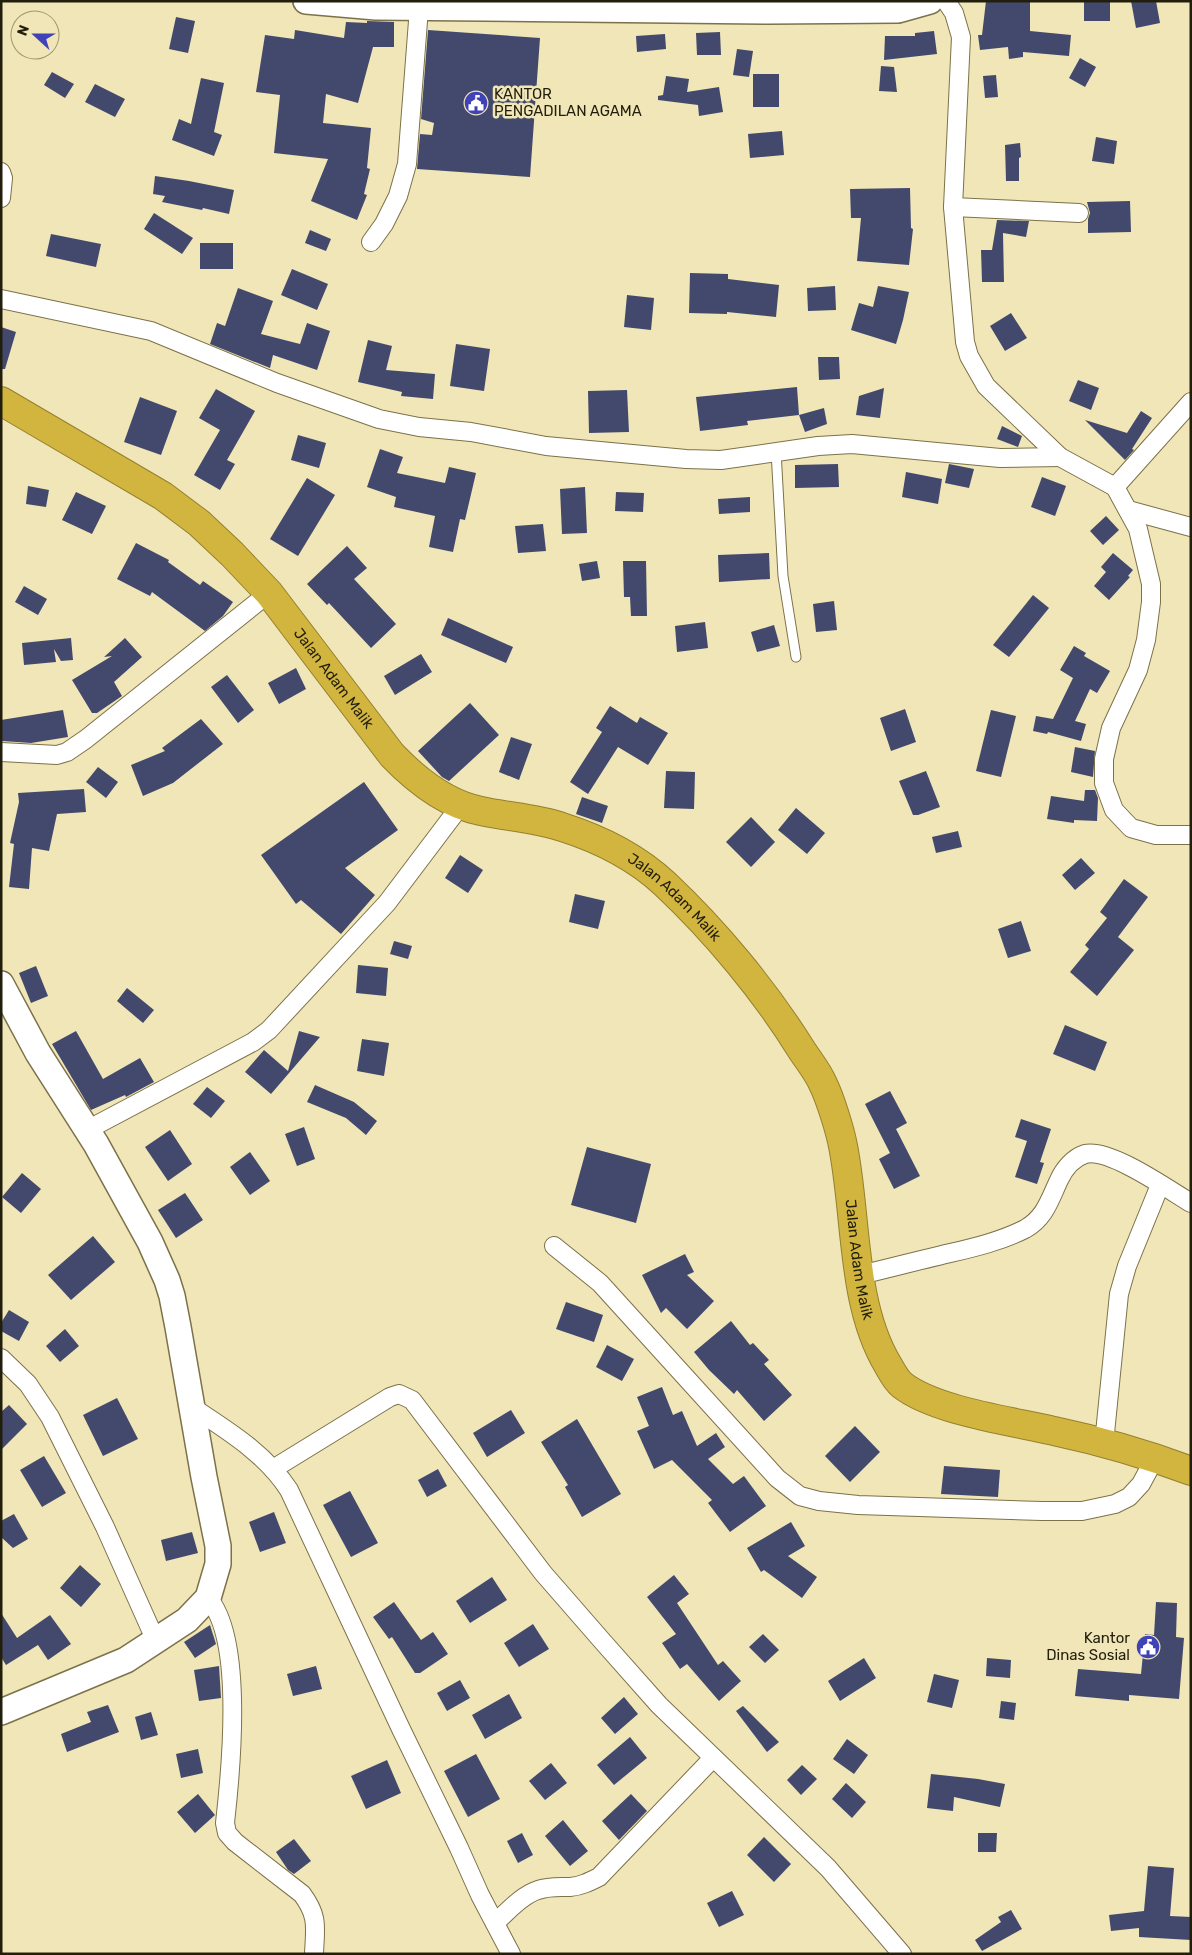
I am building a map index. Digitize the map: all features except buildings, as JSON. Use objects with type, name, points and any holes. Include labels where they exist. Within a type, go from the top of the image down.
[{"type":"highway","name":"Jalan Adam Malik","points":[[1,401],[163,496],[199,524],[232,554],[270,593],[392,754],[411,775],[461,805],[480,811],[517,816],[561,826],[598,840],[629,856],[664,882],[714,934],[783,1020],[823,1084],[843,1144],[860,1275],[871,1329],[877,1346],[899,1383],[933,1401],[1104,1443],[1191,1471]]},
{"type":"main road","points":[[306,1],[419,8],[641,6],[898,10],[930,1]]},
{"type":"main road","points":[[1,984],[38,1053],[96,1144],[150,1242],[166,1280],[174,1304],[218,1546],[218,1564],[208,1598],[187,1620],[126,1660],[94,1674],[66,1683],[1,1712]]},
{"type":"street","points":[[946,1],[954,13],[961,37],[953,207],[965,342],[969,356],[986,386],[1060,457],[1115,487],[1138,529],[1151,584],[1151,602],[1146,640],[1138,670],[1110,728],[1104,758],[1104,783],[1114,810],[1131,828],[1156,835],[1191,835]]},
{"type":"street","points":[[371,242],[384,224],[398,196],[407,164],[419,8]]},
{"type":"street","points":[[1,172],[3,178],[1,198]]},
{"type":"street","points":[[953,207],[1079,213]]},
{"type":"street","points":[[1,299],[151,331],[277,383],[379,420],[419,427],[471,432],[546,446],[686,459],[721,460],[776,451],[852,444],[1000,458],[1060,457]]},
{"type":"street","points":[[1115,487],[1191,402]]},
{"type":"street","points":[[1128,510],[1191,527]]},
{"type":"street","points":[[1,752],[57,755],[67,752],[270,593]]},
{"type":"street","points":[[87,1130],[253,1042],[269,1030],[387,903],[461,805]]},
{"type":"street","points":[[860,1275],[984,1245],[1027,1228],[1042,1215],[1068,1166],[1073,1160],[1086,1154],[1100,1155],[1116,1160],[1191,1203]]},
{"type":"street","points":[[1104,1443],[1119,1294],[1127,1266],[1160,1184]]},
{"type":"street","points":[[554,1246],[600,1283],[777,1478],[800,1496],[858,1504],[1082,1511],[1115,1504],[1129,1497],[1141,1484],[1155,1458]]},
{"type":"street","points":[[1,1358],[28,1384],[50,1417],[105,1527],[155,1640]]},
{"type":"street","points":[[273,1469],[390,1397],[399,1394],[412,1400],[543,1573],[659,1705],[828,1868],[902,1954]]},
{"type":"street","points":[[192,1406],[256,1451],[289,1490],[480,1895],[510,1954]]},
{"type":"street","points":[[208,1598],[217,1609],[227,1642],[231,1687],[232,1756],[225,1823],[227,1833],[302,1894],[310,1905],[314,1912],[314,1954]]},
{"type":"street","points":[[495,1923],[536,1890],[584,1884],[599,1877],[713,1758]]},
{"type":"lane","points":[[776,451],[783,576],[796,657]]},
{"type":"place","name":"KANTOR PENGADILAN AGAMA","points":[[476,103]]},
{"type":"place","name":"Kantor Dinas Sosial","points":[[1148,1647]]}]
